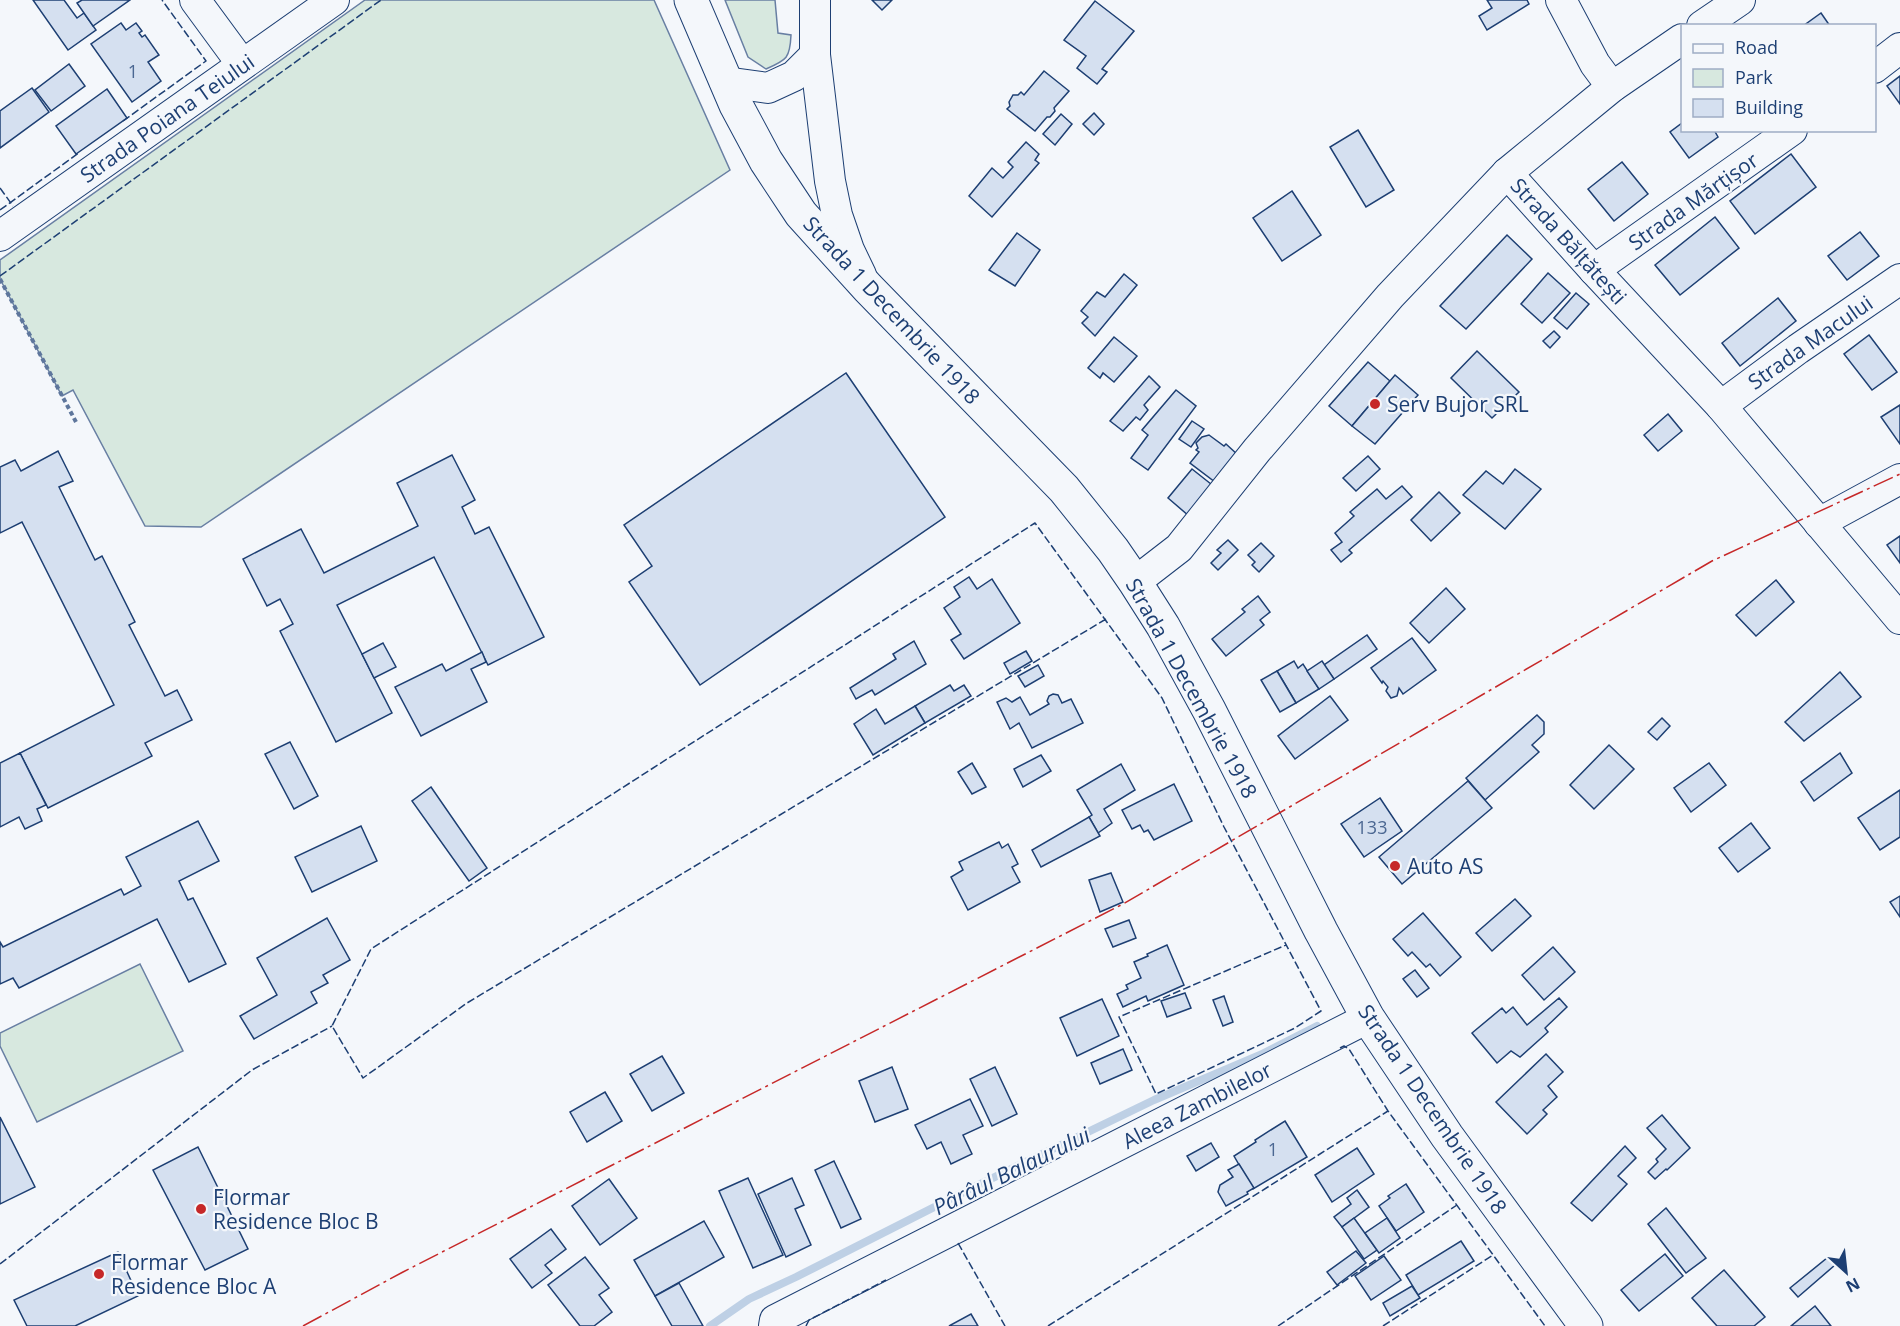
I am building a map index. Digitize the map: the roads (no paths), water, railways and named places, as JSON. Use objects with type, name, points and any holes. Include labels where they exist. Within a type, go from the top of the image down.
[{"type":"main road","name":"Strada 1 Decembrie 1918","points":[[691,0],[724,82],[766,161],[801,214],[868,288],[1064,489],[1113,550],[1135,582],[1163,626],[1209,710],[1321,931],[1368,1018],[1390,1054],[1454,1146],[1586,1326]]},
{"type":"street","points":[[195,0],[242,64]]},
{"type":"street","name":"Strada Poiana Teiului","points":[[0,236],[333,0]]},
{"type":"street","points":[[815,0],[815,56],[830,181],[837,215],[849,250],[868,288]]},
{"type":"street","points":[[1561,0],[1595,64],[1612,87]]},
{"type":"street","points":[[1705,24],[1740,0]]},
{"type":"street","points":[[1507,172],[1612,87],[1681,40]]},
{"type":"street","points":[[1876,67],[1900,48]]},
{"type":"street","points":[[724,82],[768,88],[794,76],[815,56]]},
{"type":"street","name":"Strada Mărțișor","points":[[1594,270],[1789,132]]},
{"type":"street","name":"Strada Bălțătești","points":[[1135,582],[1179,548],[1257,450],[1390,296],[1507,172],[1720,406],[1899,614]]},
{"type":"street","name":"Strada Macului","points":[[1720,406],[1900,279]]},
{"type":"street","points":[[1820,523],[1900,479]]},
{"type":"street","name":"Aleea Zambilelor","points":[[774,1326],[775,1320],[1368,1018]]},
{"type":"waterway","name":"Pârâul Balaurului","points":[[710,1326],[749,1299],[970,1189],[1154,1100],[1260,1055],[1317,1026]]},
{"type":"place","name":"Serv Bujor SRL","points":[[1375,404]]},
{"type":"place","name":"Auto AS","points":[[1395,866]]},
{"type":"place","name":"Flormar Residence Bloc B","points":[[201,1209]]},
{"type":"place","name":"Flormar Residence Bloc A","points":[[99,1274]]}]
